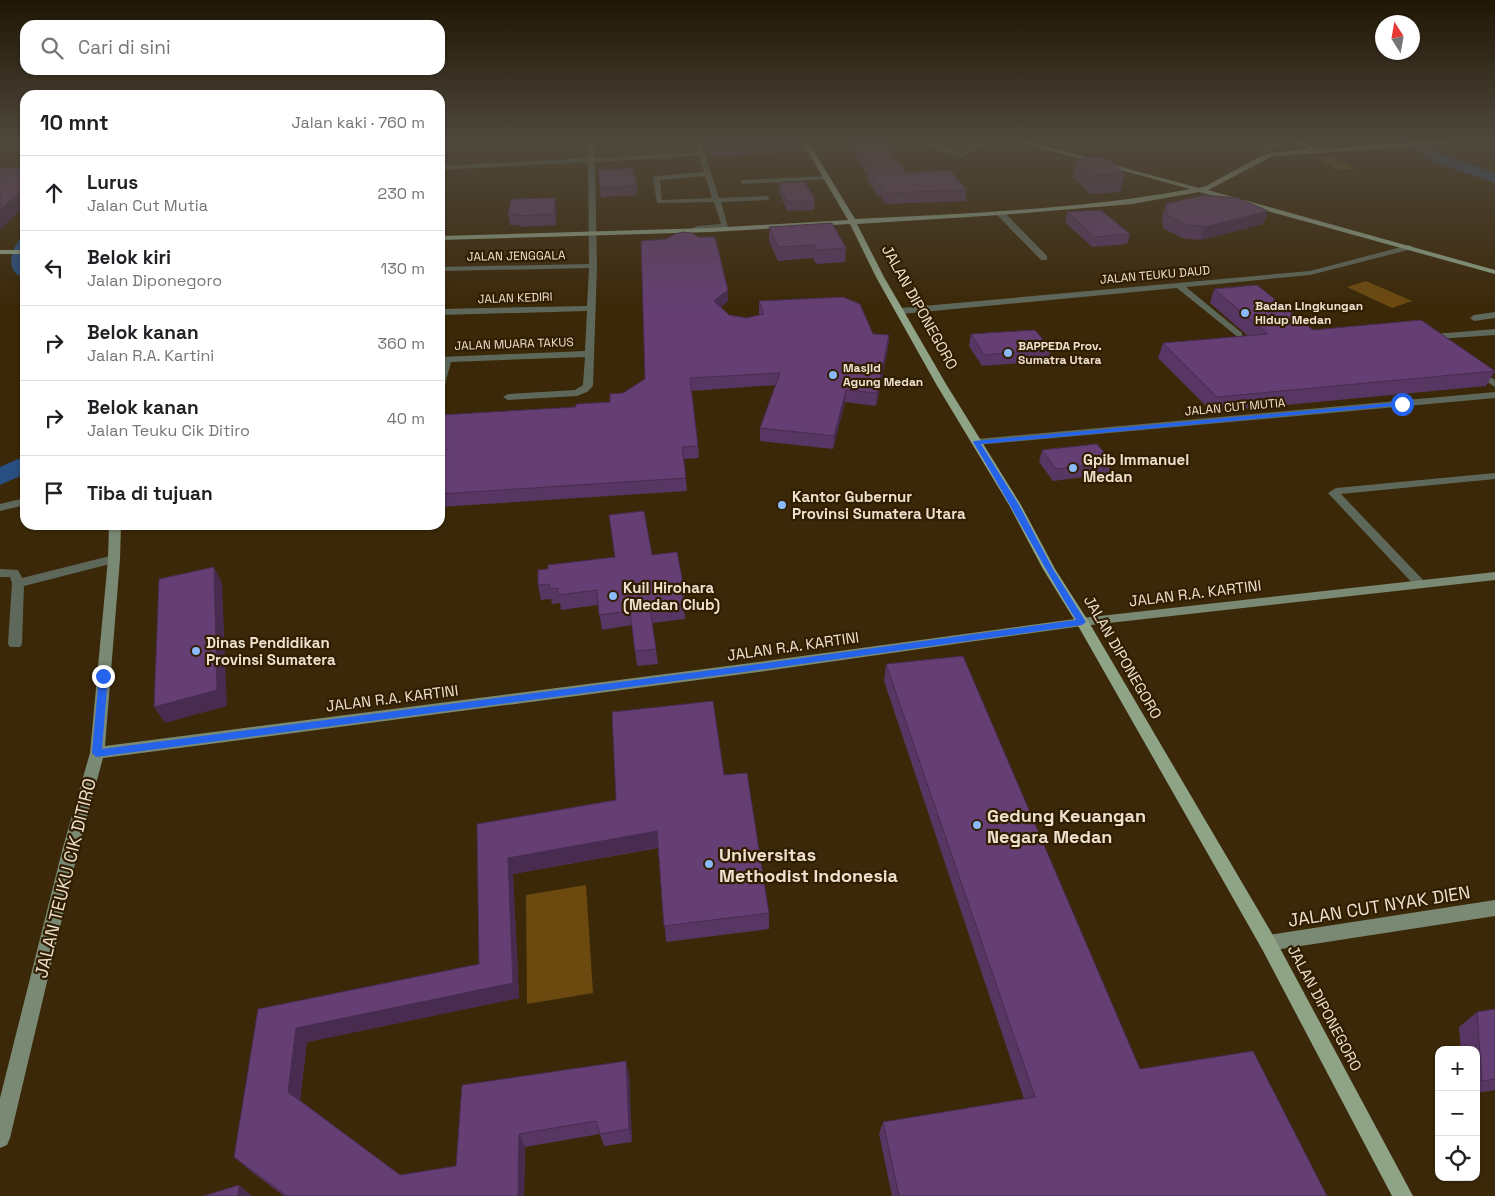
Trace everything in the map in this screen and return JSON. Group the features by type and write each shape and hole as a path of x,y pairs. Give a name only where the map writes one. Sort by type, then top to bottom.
{"main road":[{"name":"JALAN DIPONEGORO","path":"837,196 880,277 941,384 1015,505 1049,569 1082,622 1268,943 1324,1044 1403,1196"},
{"path":"851,220 1000,213 1019,209 1147,196"},
{"path":"445,238 690,231 1132,202 1170,196"},
{"path":"1220,196 1495,272"},
{"path":"1228,196 1238,200"},
{"path":"0,252 20,252"}],"street":[{"path":"508,397 577,393 588,386 593,266 592,196"},
{"path":"658,196 659,202 767,198"},
{"path":"716,196 725,228"},
{"path":"1000,213 1044,258"},
{"name":"JALAN TEUKU DAUD","path":"901,311 1310,273 1408,247"},
{"name":"JALAN JENGGALA","path":"445,269 593,266"},
{"path":"1179,286 1239,336"},
{"name":"JALAN KEDIRI","path":"445,312 591,308"},
{"path":"1474,318 1495,315"},
{"path":"1440,345 1432,339 1495,332"},
{"name":"JALAN MUARA TAKUS","path":"445,360 588,354"},
{"path":"1469,366 1495,384"},
{"name":"JALAN CUT MUTIA","path":"976,442 1495,396"},
{"path":"1420,584 1334,493 1336,491 1495,476"},
{"path":"0,508 20,503"},
{"name":"JALAN TEUKU CIK DITIRO","path":"0,1138 71,847 96,753 114,559 114,530"},
{"path":"18,583 114,559"},
{"path":"0,573 14,573 18,583 14,644"},
{"name":"JALAN R.A. KARTINI","path":"96,753 760,667 1082,622 1495,576"},
{"name":"JALAN CUT NYAK DIEN","path":"1268,943 1495,908"}],"shaded area":[{"path":"1366,281 1412,301 1392,308 1347,287"},
{"path":"586,885 593,993 527,1004 526,895"}],"building":[{"path":"0,196 15,196 0,210"},
{"path":"784,196 813,196 815,200 787,202"},
{"path":"1201,196 1213,196 1238,198 1268,211 1204,227 1186,224 1167,215 1166,204"},
{"path":"555,198 554,214 517,216 517,214 508,214 511,199"},
{"path":"1101,210 1130,234 1095,237 1067,212"},
{"path":"832,223 846,248 817,250 814,245 778,247 769,227"},
{"path":"683,232 699,237 715,237 728,290 714,301 729,315 746,318 764,314 759,301 843,297 860,304 873,334 889,335 877,393 846,390 834,436 760,428 780,373 690,378 698,446 682,447 686,478 445,494 445,415 576,407 576,404 610,402 610,394 623,393 645,379 641,241 666,239"},
{"path":"1257,285 1313,330 1421,320 1495,371 1217,397 1163,343 1268,334 1214,289"},
{"path":"1035,330 1051,349 984,355 971,334"},
{"path":"1097,444 1112,462 1056,469 1042,450"},
{"path":"644,511 652,555 677,552 683,583 680,583 684,604 650,609 656,649 635,651 630,611 599,615 597,590 558,595 558,588 550,589 549,584 538,585 538,570 548,569 548,565 615,557 609,515"},
{"name":"Dinas Pendidikan Provinsi Sumatera","path":"214,567 217,690 154,707 159,579"},
{"name":"Gedung Keuangan Negara Medan","path":"963,656 1140,1069 1253,1051 1327,1196 899,1196 883,1122 1035,1097 886,664"},
{"path":"713,701 724,775 747,773 769,913 664,926 657,831 508,858 513,983 296,1028 288,1092 400,1175 456,1166 462,1085 626,1061 629,1129 600,1134 596,1121 519,1134 518,1196 287,1196 234,1157 258,1009 479,964 477,824 616,800 612,712"},
{"path":"1495,1009 1495,1079 1482,1081 1477,1012"},
{"path":"239,1185 238,1196 203,1196"}],"waterway":[{"path":"20,254 20,266"},
{"path":"0,477 20,467"}],"place":[{"name":"Badan Lingkungan Hidup Medan","path":"1245,313"},
{"name":"BAPPEDA Prov. Sumatra Utara","path":"1008,353"},
{"name":"Masjid Agung Medan","path":"833,375"},
{"name":"Gpib Immanuel Medan","path":"1073,468"},
{"name":"Kantor Gubernur Provinsi Sumatera Utara","path":"782,505"},
{"name":"Kuil Hirohara (Medan Club)","path":"613,596"},
{"name":"Dinas Pendidikan Provinsi Sumatera","path":"196,651"},
{"name":"Gedung Keuangan Negara Medan","path":"977,825"},
{"name":"Universitas Methodist Indonesia","path":"709,864"}],"route":[{"path":"103,676 96,753 751,668 1082,622 1049,569 1015,505 976,442 1402,404"}]}
